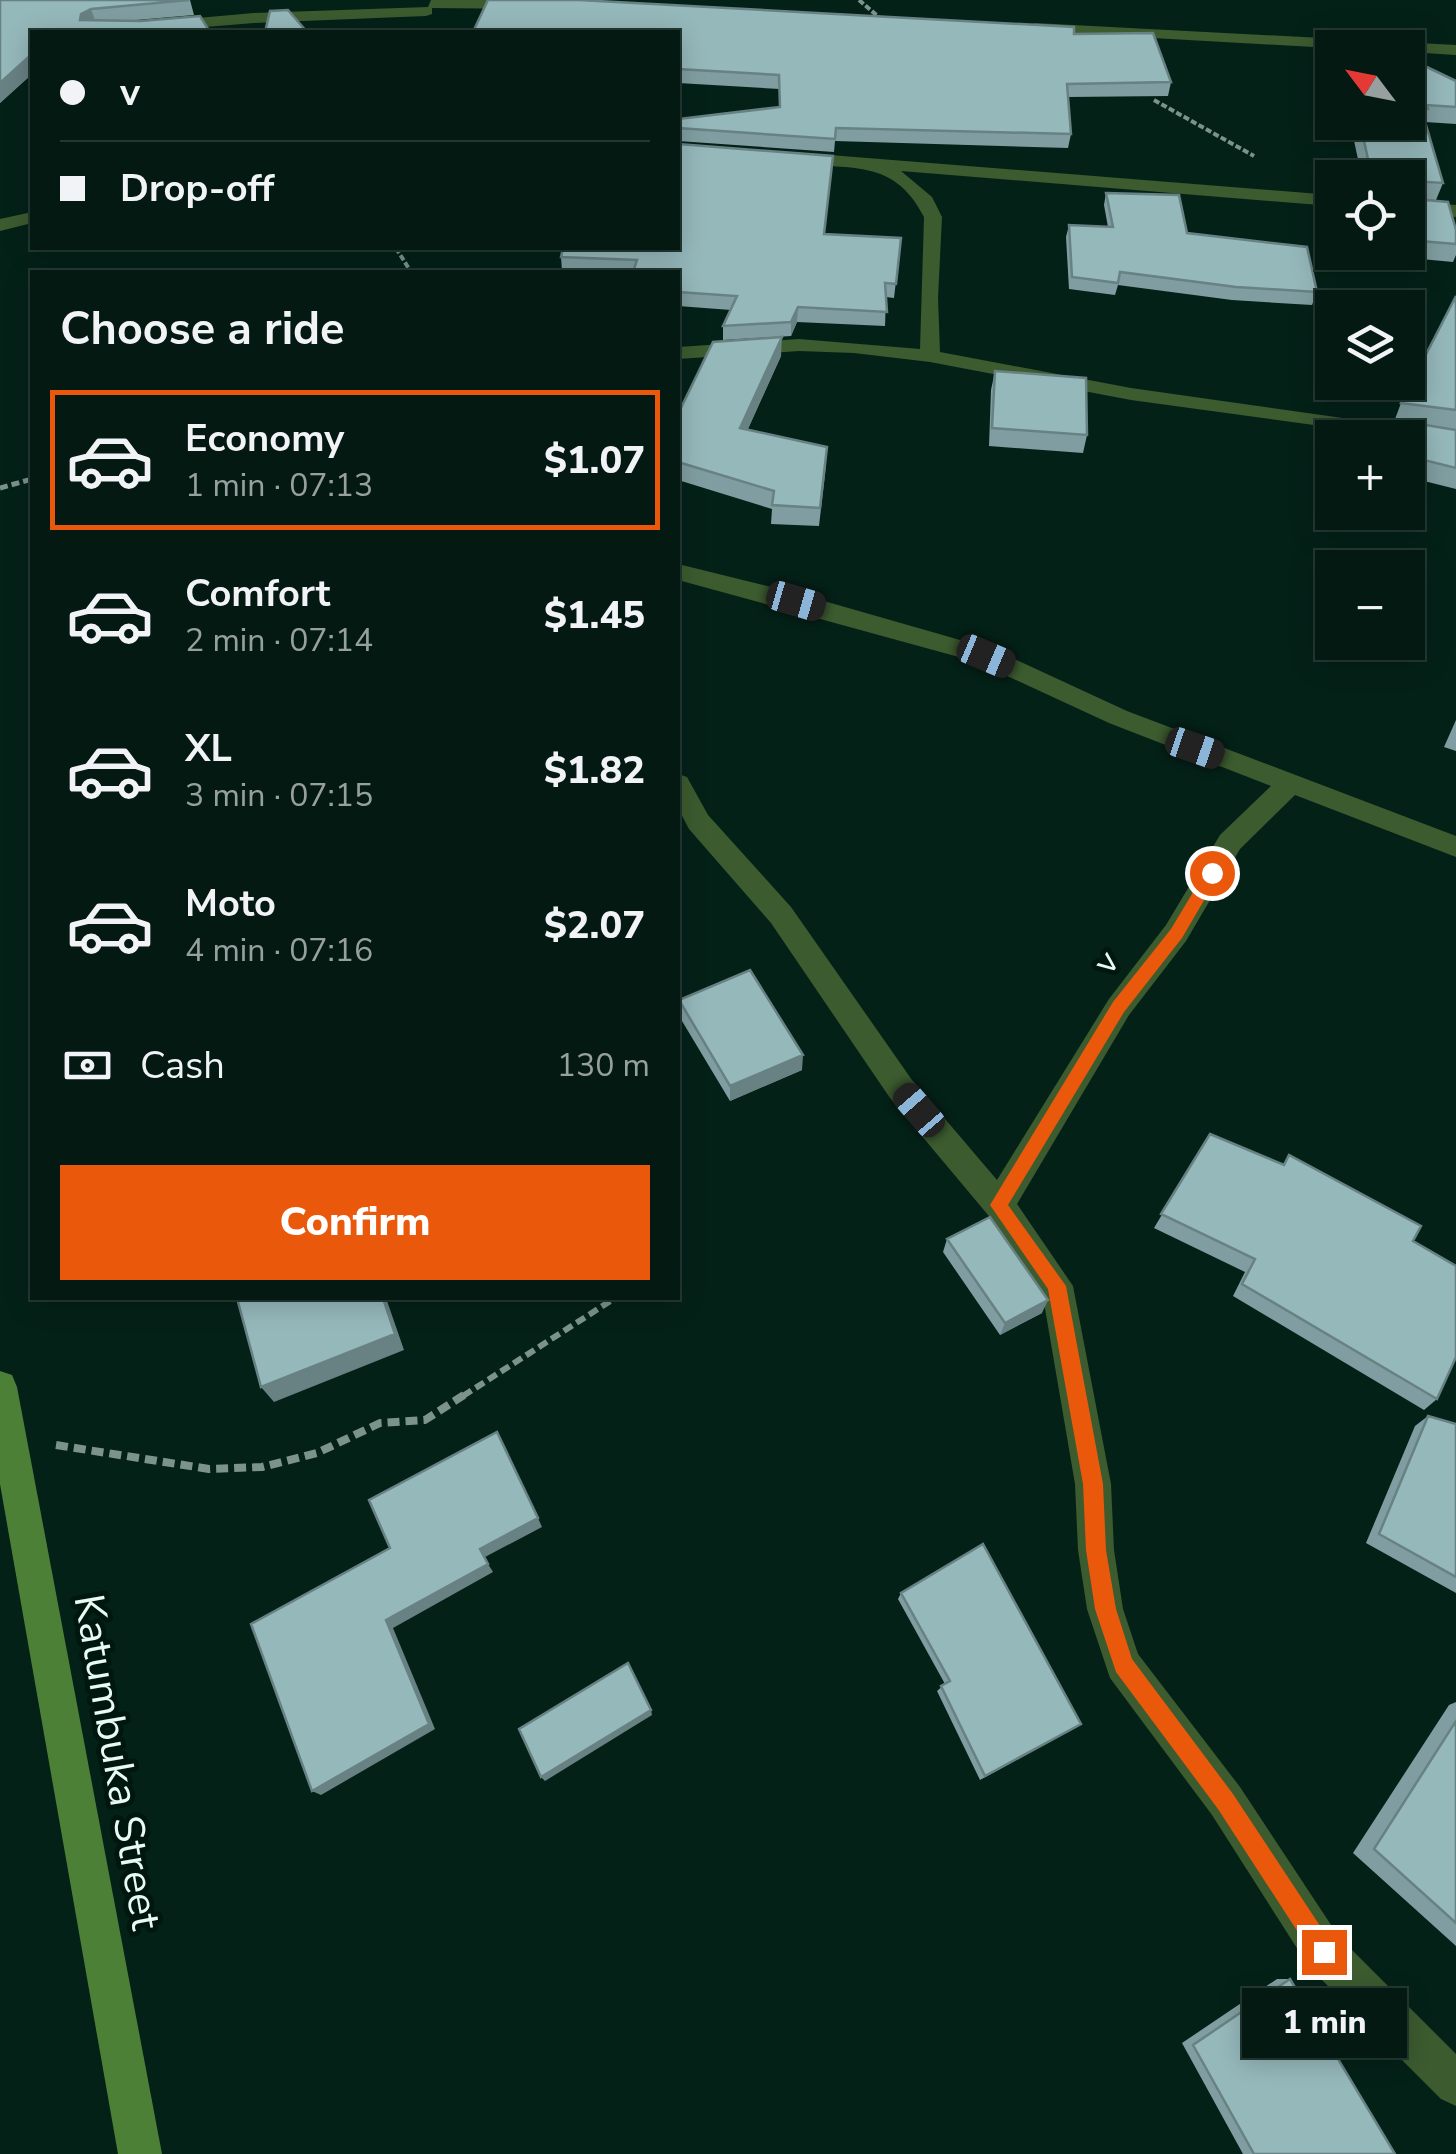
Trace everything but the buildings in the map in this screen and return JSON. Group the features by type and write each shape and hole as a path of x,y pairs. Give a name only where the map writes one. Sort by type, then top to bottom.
{"main road":[{"name":"Katumbuka Street","path":"0,1387 140,2154"}],"street":[{"path":"119,30 432,5 550,4"},
{"path":"409,30 432,5"},
{"path":"1012,26 1456,50"},
{"path":"762,155 1315,199"},
{"path":"881,164 925,200 933,217 928,298 930,356"},
{"path":"1425,208 1456,211"},
{"path":"0,225 30,218"},
{"path":"680,353 799,345 930,356 1132,394 1456,441"},
{"path":"680,572 796,601 986,656 1133,724 1456,847"},
{"name":"v","path":"998,1205 1119,1007 1176,934 1230,842 1292,782"},
{"path":"680,788 698,822 781,915 901,1089 998,1205 1057,1286 1093,1484 1096,1550 1106,1609 1124,1665 1226,1802 1324,1952 1456,2084"}],"path":[{"path":"859,0 882,20"},
{"path":"1154,100 1260,159"},
{"path":"0,488 30,480"},
{"path":"10,1439 209,1469 262,1467 316,1453 380,1424 425,1420 612,1300"}],"route":[{"path":"1212,873 1176,934 1119,1007 998,1205 1057,1286 1093,1484 1096,1550 1106,1609 1124,1665 1226,1802 1324,1952"}]}
